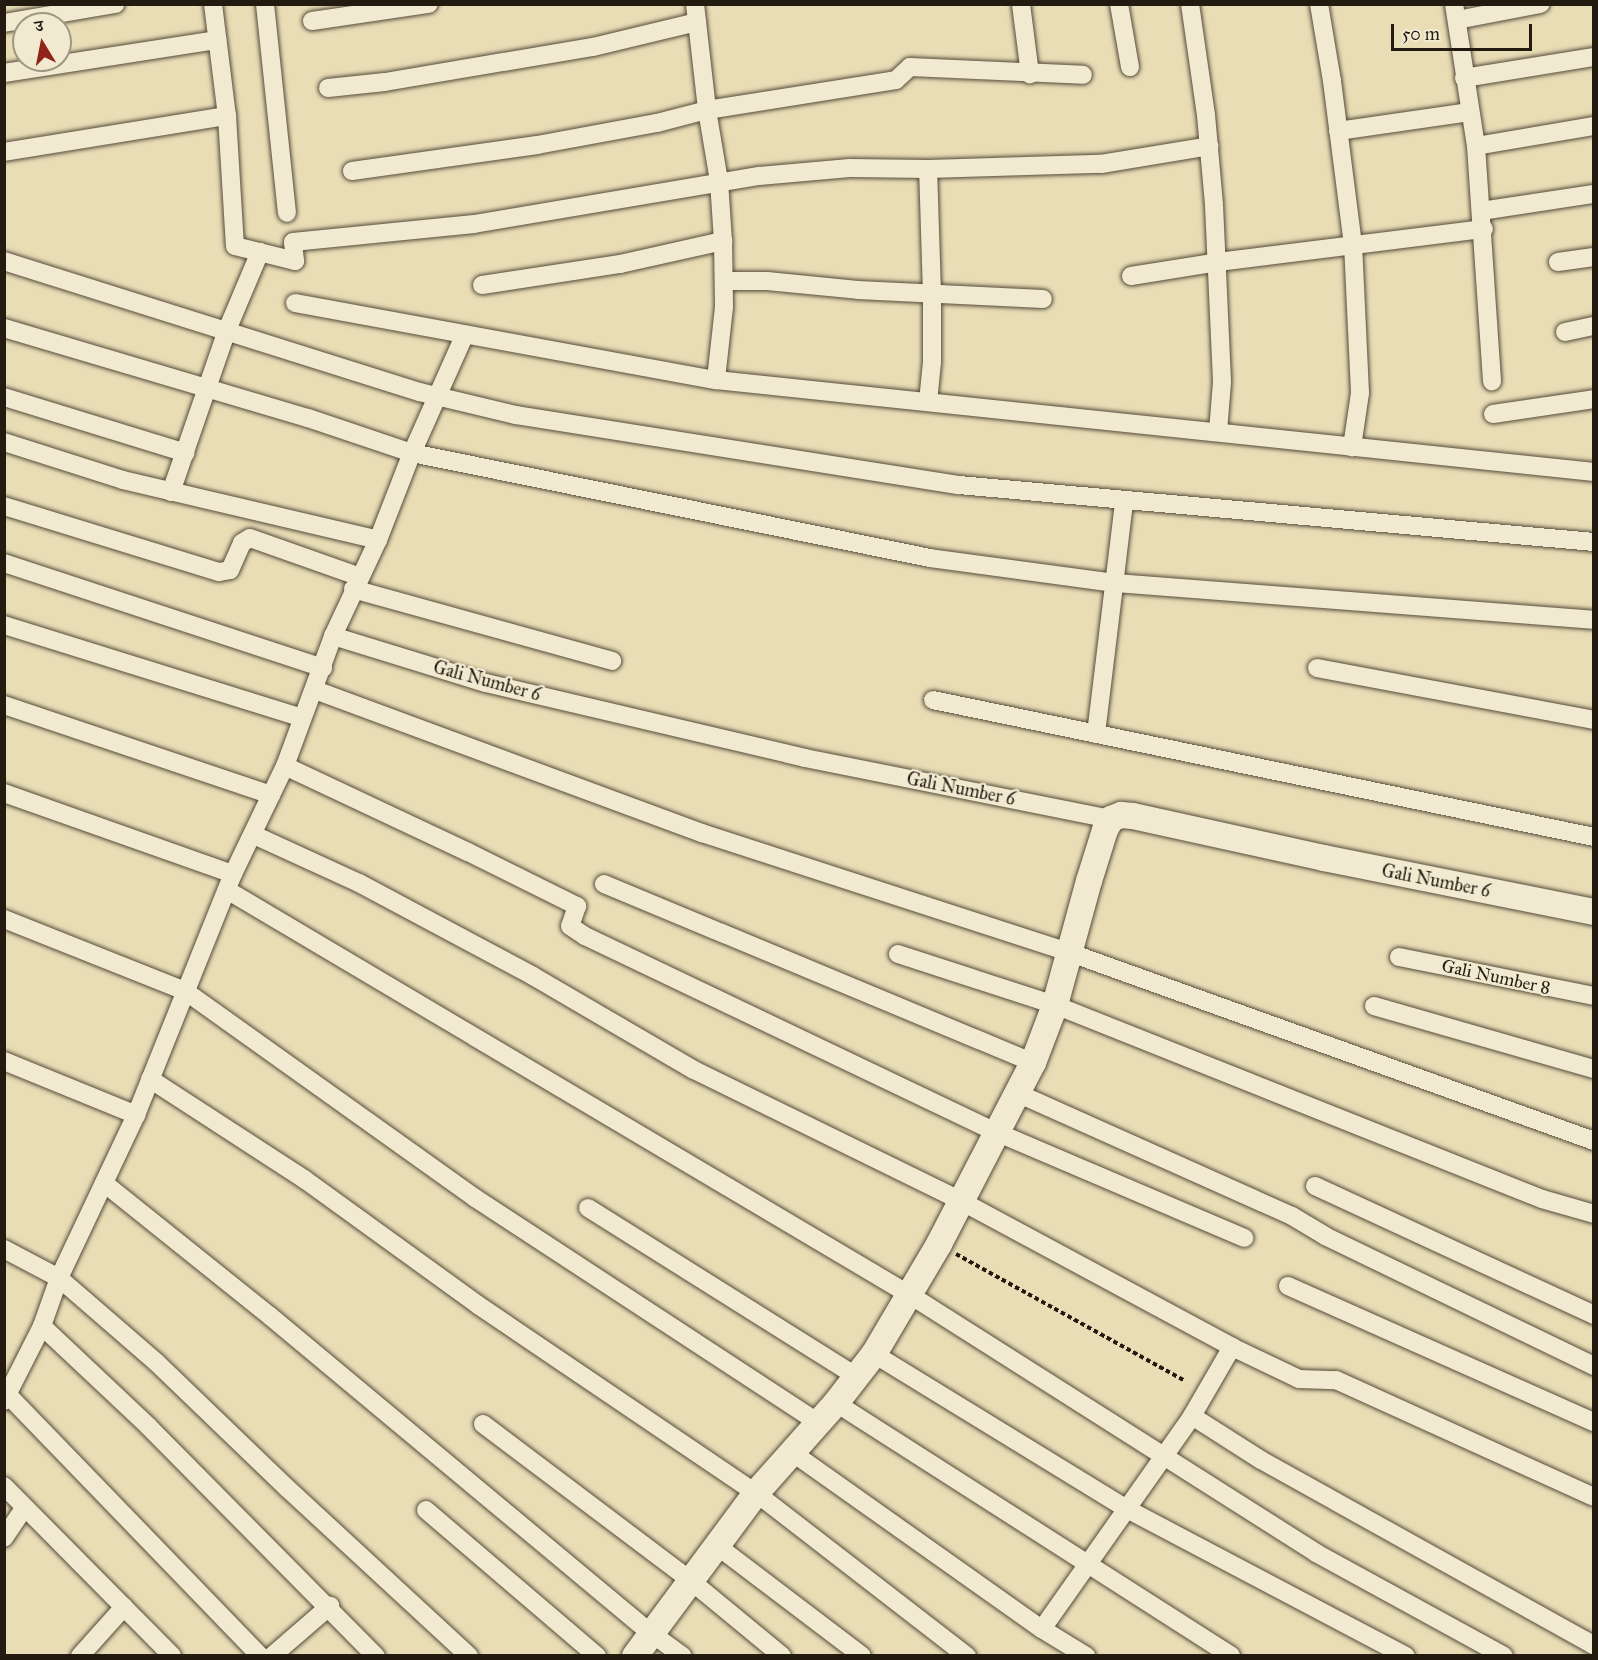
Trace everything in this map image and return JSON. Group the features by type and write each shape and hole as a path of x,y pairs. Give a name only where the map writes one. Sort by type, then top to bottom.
{"street":[{"path":"4,23 115,4"},
{"path":"213,4 227,116 235,246 295,261 293,242 474,224 719,181 850,168 928,169 1101,164 1210,146"},
{"path":"265,4 287,213"},
{"path":"312,21 429,4"},
{"path":"1021,4 1030,74"},
{"path":"1119,4 1130,67"},
{"path":"1190,4 1210,146 1218,262 1222,382 1218,432"},
{"path":"1319,4 1353,244 1360,393 1353,447"},
{"path":"1492,381 1483,220 1476,146 1455,12 1540,4"},
{"path":"328,88 385,82 593,47 696,13 707,110 719,181 723,241 724,281 716,380"},
{"path":"4,73 218,40"},
{"path":"1464,78 1593,57"},
{"path":"352,171 570,140 657,123 707,110 896,80 910,67 1083,75"},
{"path":"1338,131 1470,112"},
{"path":"4,152 227,116"},
{"path":"1476,146 1593,126"},
{"path":"928,169 932,294 932,362 928,402"},
{"path":"1131,276 1353,244 1483,220 1593,194"},
{"path":"482,285 620,264 723,241"},
{"path":"171,492 227,330 260,252"},
{"path":"1558,262 1593,257"},
{"path":"4,261 437,396 516,416 959,485 1124,502 1593,542"},
{"path":"724,281 814,284 858,290 1043,299"},
{"path":"295,303 716,380 1593,472"},
{"path":"1564,332 1593,326"},
{"path":"4,328 207,388 412,453 930,558 1115,583 1593,620"},
{"path":"260,1656 6,1398 42,1326 59,1278 136,1114 230,882 285,766 302,718 315,690 333,636 378,540 412,453 465,334"},
{"path":"4,397 186,453"},
{"path":"1492,414 1593,399"},
{"path":"4,442 123,480 378,540"},
{"path":"1096,734 1124,502"},
{"path":"4,506 219,572 230,570 242,543 250,538 357,583 612,661"},
{"path":"4,563 323,668"},
{"path":"4,625 302,718"},
{"name":"Gali Number 6","path":"333,636 486,683 806,758 1111,819 1121,815 1133,816 1324,858 1593,912"},
{"path":"1317,668 1593,720"},
{"path":"315,690 702,832 1068,952 1593,1141"},
{"path":"933,700 1593,837"},
{"path":"4,705 271,795"},
{"path":"285,766 577,906 570,926 585,936 996,1132 1244,1238"},
{"path":"4,793 230,882 910,1294 1316,1553 1504,1656"},
{"path":"635,1656 756,1493 836,1403 874,1354 939,1244 1033,1063 1055,1005 1068,952 1105,830 1111,819"},
{"path":"254,835 359,883 533,976 694,1070 961,1201 1232,1347 1299,1379 1336,1380 1593,1497"},
{"path":"604,884 1033,1063"},
{"path":"4,919 185,991 475,1198 819,1423"},
{"path":"898,954 1055,1005 1542,1199 1593,1214"},
{"name":"Gali Number 8","path":"1399,957 1593,996"},
{"path":"1374,1006 1593,1069"},
{"path":"4,1061 136,1114"},
{"path":"150,1079 304,1179 478,1305 756,1493 967,1656"},
{"path":"1017,1094 1292,1216 1325,1236 1593,1366"},
{"path":"104,1183 270,1316 651,1633 683,1656"},
{"path":"1315,1186 1593,1315"},
{"path":"588,1208 857,1377"},
{"path":"5,1251 59,1278 157,1363 287,1488 470,1656"},
{"path":"1288,1286 1593,1422"},
{"path":"42,1326 330,1606 376,1656"},
{"path":"1042,1629 1192,1416 1232,1347"},
{"path":"874,1354 1127,1509 1406,1656"},
{"path":"836,1403 1231,1656"},
{"path":"1192,1416 1261,1460 1592,1646"},
{"path":"483,1424 691,1581 782,1656"},
{"path":"793,1453 1042,1629 1086,1656"},
{"path":"4,1486 124,1607 164,1653"},
{"path":"4,1538 25,1507"},
{"path":"426,1510 597,1656"},
{"path":"716,1545 862,1656"},
{"path":"272,1656 330,1606"},
{"path":"80,1656 124,1607"}],"path":[{"path":"939,1244 1183,1380"}]}
